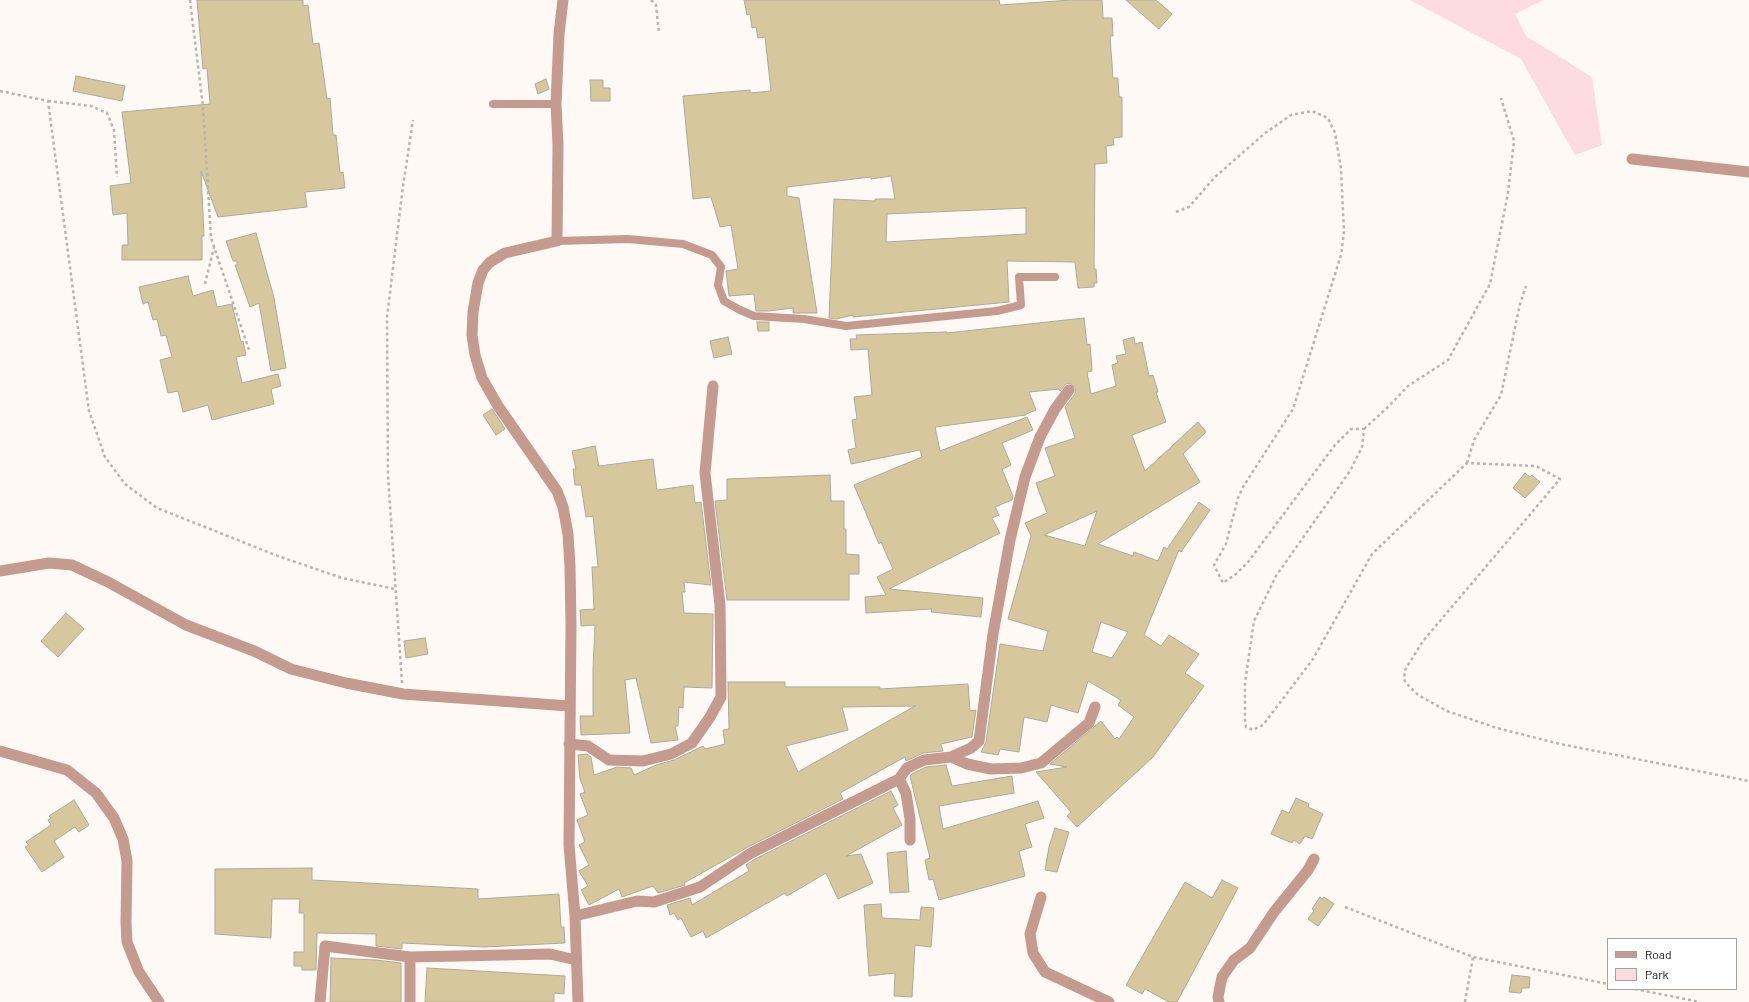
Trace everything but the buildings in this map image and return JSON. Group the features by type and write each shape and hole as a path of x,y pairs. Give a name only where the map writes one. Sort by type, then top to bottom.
{"street":[{"path":"563,0 558,34 556,104 558,145 557,241 506,253 490,262 483,270 478,283 473,312 472,336 475,355 482,378 498,406 557,491 563,507 568,534 570,566 569,845 575,916 578,1002"},
{"path":"1632,159 1749,172"},
{"path":"569,744 588,746 609,760 643,761 671,754 692,744 721,697 720,605 704,473 713,386"},
{"path":"575,916 637,901 654,902 700,887 751,853 899,779 907,768 924,760 951,757 971,748 979,741 993,634 1010,540 1025,477 1040,437 1055,409 1069,390"},
{"path":"0,571 49,563 72,565 108,582 186,625 254,651 291,669 346,683 403,694 569,706"},
{"path":"951,757 968,764 991,769 1021,768 1041,763 1089,723 1096,707"},
{"path":"0,751 67,770 96,793 114,818 123,839 127,861 126,922 128,942 139,972 159,1002"},
{"path":"899,779 906,793 910,820 910,840"},
{"path":"1219,1002 1218,996 1222,977 1234,960 1250,948 1274,912 1308,870 1314,859"},
{"path":"1041,897 1030,934 1033,953 1045,972 1109,1002"},
{"path":"320,1002 325,946 410,957 550,954 576,960"},
{"path":"410,957 410,1002"}],"lane":[{"path":"493,104 556,104"},
{"path":"557,241 628,239 683,244 712,255 721,268 718,285 724,300 740,310 754,316 804,319 846,326 997,311 1021,305 1019,277 1055,277"}],"path":[{"path":"190,0 203,107 211,238 249,350"},
{"path":"651,0 656,5 659,33"},
{"path":"0,91 48,101 91,106 107,113 114,130 117,177"},
{"path":"1176,212 1188,207 1215,177 1264,134 1291,115 1312,111 1328,118 1335,133 1341,169 1344,232 1341,255 1293,409 1243,487 1238,498 1226,544 1214,565 1223,583 1236,574 1248,562 1334,444 1351,429 1364,428 1388,407 1408,386 1448,360 1490,284 1508,193 1514,141 1501,98"},
{"path":"48,101 89,411 105,457 117,474 125,484 157,508 278,556 342,578 395,589"},
{"path":"403,694 388,476 387,317 403,186 414,120"},
{"path":"205,284 214,246"},
{"path":"1364,428 1362,447 1350,471 1276,576 1254,622 1245,682 1246,727 1253,730 1263,725 1313,659 1372,554 1467,463 1474,440 1501,395 1520,304 1526,286"},
{"path":"1467,463 1536,466 1560,479 1423,641 1405,670 1404,679 1406,683 1418,695 1447,711 1497,728 1560,744 1749,781"},
{"path":"1344,907 1473,957 1607,984"},
{"path":"1465,1002 1473,957"},
{"path":"1640,990 1700,1002"}],"green space":[{"path":"1410,0 1543,0 1515,14 1526,36 1592,77 1602,145 1575,155 1521,59"}]}
